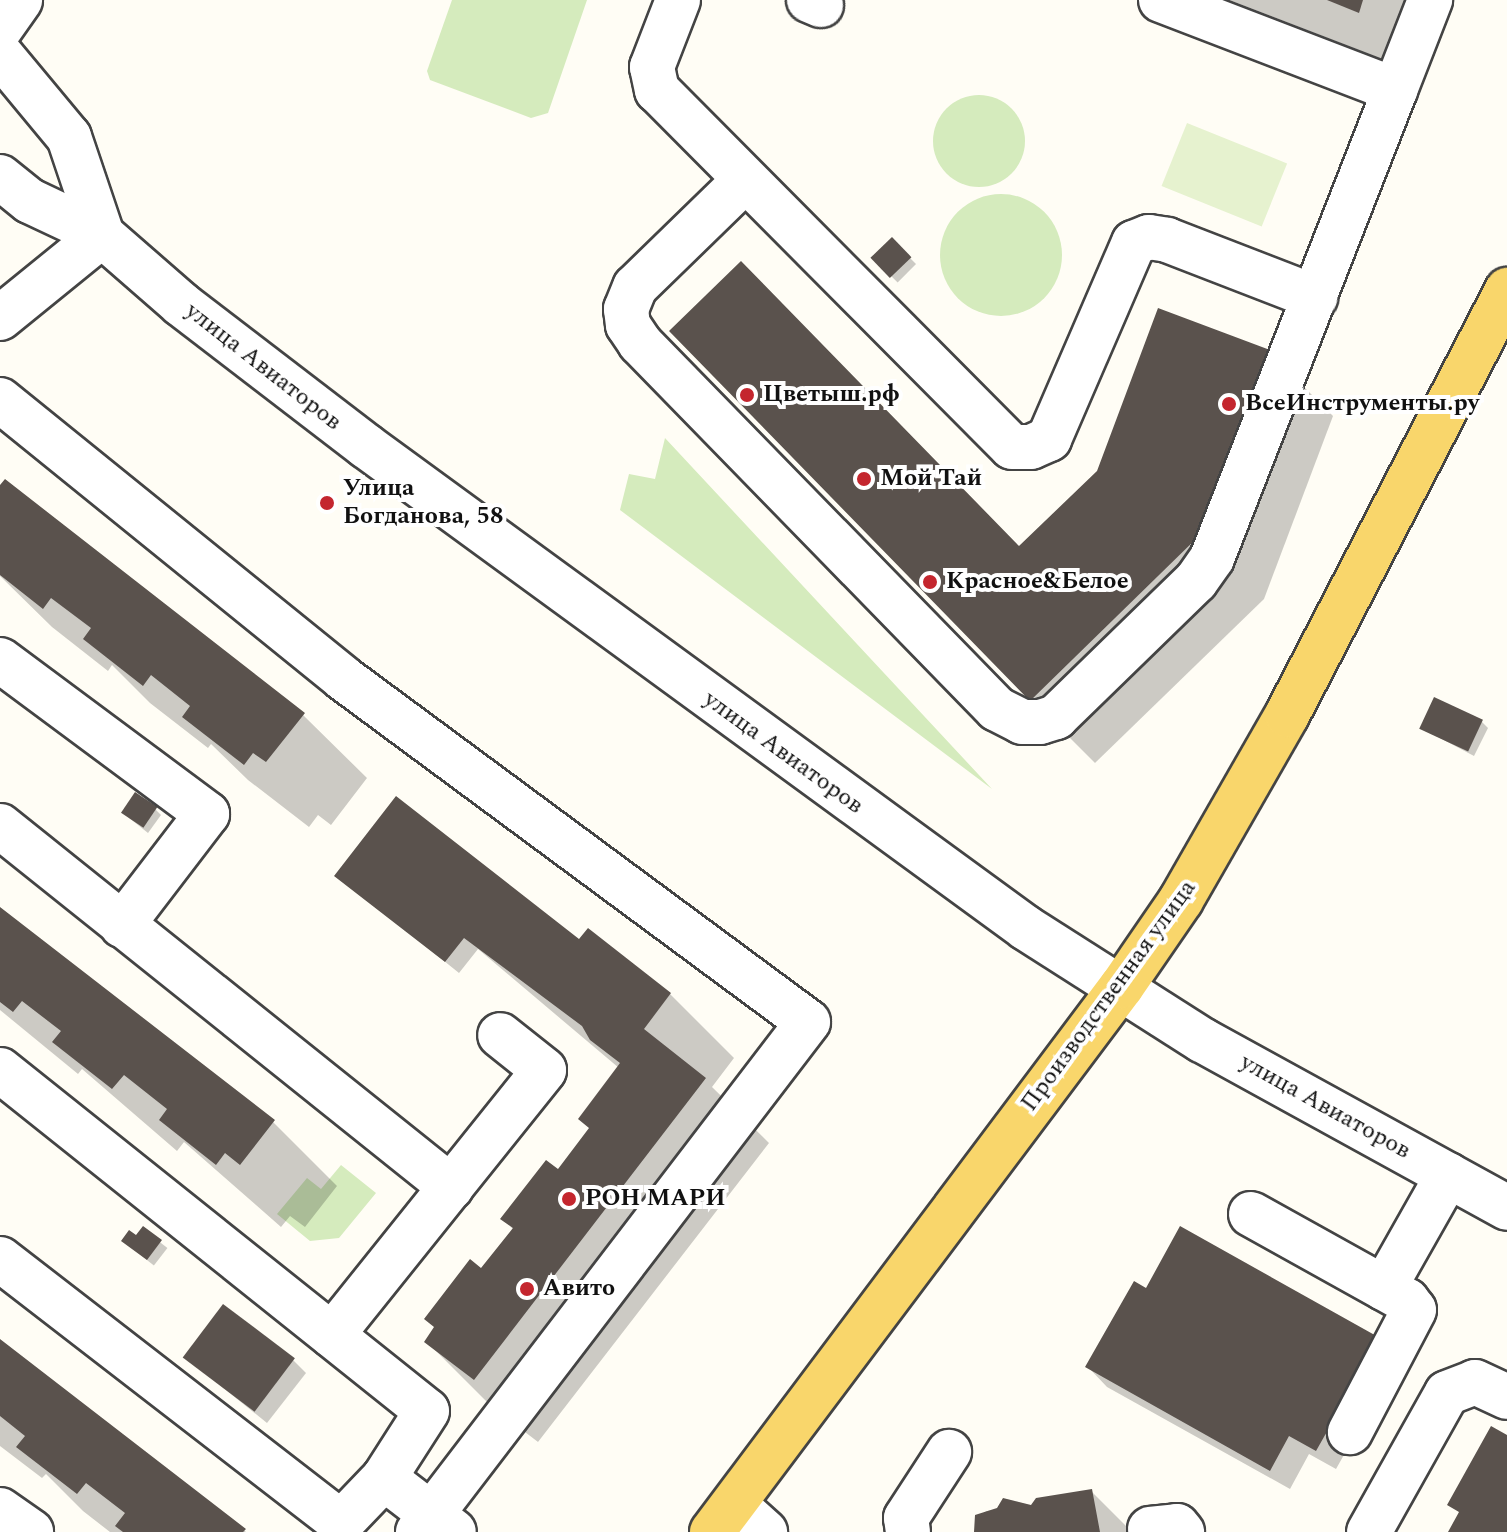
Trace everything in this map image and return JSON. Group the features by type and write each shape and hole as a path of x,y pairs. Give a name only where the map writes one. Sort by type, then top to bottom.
{"main road":[{"name":"Производственная улица","path":"737,1523 1122,986 1231,818 1507,290"}],"street":[{"path":"0,29 20,0"},
{"path":"678,0 652,67 653,83 745,180 1012,447 1031,447 1049,439 1134,243 1149,237 1167,240 1315,297"},
{"path":"1161,0 1395,90"},
{"path":"745,180 635,287 626,309 628,325 997,709 1022,722 1056,717 1205,569 1430,0"},
{"path":"0,54 69,137 102,235 0,318"},
{"name":"улица Авиаторов","path":"0,177 30,201 102,235 181,304 589,612 1026,928 1122,986 1202,1040 1507,1208"},
{"path":"0,400 343,678 808,1022 435,1526 384,1478"},
{"path":"0,660 207,814 122,925"},
{"path":"0,826 451,1187"},
{"path":"332,1335 544,1070 500,1035"},
{"path":"0,1070 427,1411 384,1478 341,1523 0,1259"},
{"path":"1384,1288 1448,1175"},
{"path":"1251,1214 1407,1301 1414,1316 1350,1432"},
{"path":"1369,1532 1447,1393 1475,1382 1507,1397"},
{"path":"908,1532 906,1518 949,1452"},
{"path":"0,1510 31,1532"}],"green space":[{"path":"452,0 587,0 548,113 531,118 430,80 427,71"},
{"path":"979,95 996,99 1011,109 1021,124 1025,141 1021,158 1011,173 996,183 979,187 962,183 947,173 937,158 933,141 937,124 947,109 962,99"},
{"path":"1187,123 1287,163 1262,227 1162,186"},
{"path":"1001,194 1024,198 1044,212 1058,232 1062,255 1058,278 1044,298 1024,312 1001,316 978,312 958,298 944,278 940,255 944,232 958,212 978,198"},
{"path":"665,438 992,789 620,510 629,474 655,479"},
{"path":"341,1165 376,1193 339,1238 310,1241 277,1214 307,1178 321,1189"}],"building":[{"path":"1327,0 1363,0 1359,13"},
{"path":"892,237 911,257 890,278 870,258"},
{"path":"741,261 1019,546 1097,471 1158,308 1270,350 1200,535 1030,701 669,331"},
{"path":"5,479 305,713 266,762 253,753 244,765 182,717 190,706 151,675 143,686 83,639 91,628 51,598 43,609 0,575 0,485"},
{"path":"1434,697 1483,720 1468,752 1419,729"},
{"path":"135,792 157,807 143,828 121,813"},
{"path":"396,796 579,939 588,928 671,993 644,1029 706,1078 474,1380 424,1342 434,1327 424,1319 470,1259 481,1268 513,1228 500,1219 546,1160 558,1169 589,1128 578,1119 620,1063 590,1040 582,1026 464,938 445,962 334,876"},
{"path":"0,907 275,1120 240,1165 225,1153 216,1165 159,1120 167,1109 124,1075 112,1089 52,1042 61,1031 22,1001 13,1012 0,1002"},
{"path":"143,1226 162,1240 147,1260 121,1241 129,1230 136,1235"},
{"path":"1180,1226 1380,1338 1316,1451 1289,1436 1270,1471 1085,1367 1134,1281 1146,1288"},
{"path":"223,1304 295,1358 255,1412 183,1358"},
{"path":"0,1339 246,1529 243,1532 123,1532 115,1526 125,1513 86,1483 77,1494 16,1447 25,1436 0,1416"},
{"path":"1491,1426 1507,1435 1507,1532 1448,1532 1459,1512 1447,1505"},
{"path":"1092,1489 1100,1532 974,1532 975,1515 997,1508 1003,1498 1031,1505 1036,1498"}],"place":[{"name":"Цветыш.рф","path":"747,395"},
{"name":"ВсеИнструменты.ру","path":"1229,404"},
{"name":"Мой Тай","path":"864,479"},
{"name":"Улица Богданова, 58","path":"327,503"},
{"name":"Красное&Белое","path":"930,582"},
{"name":"РОН МАРИ","path":"569,1199"},
{"name":"Авито","path":"527,1289"}]}
